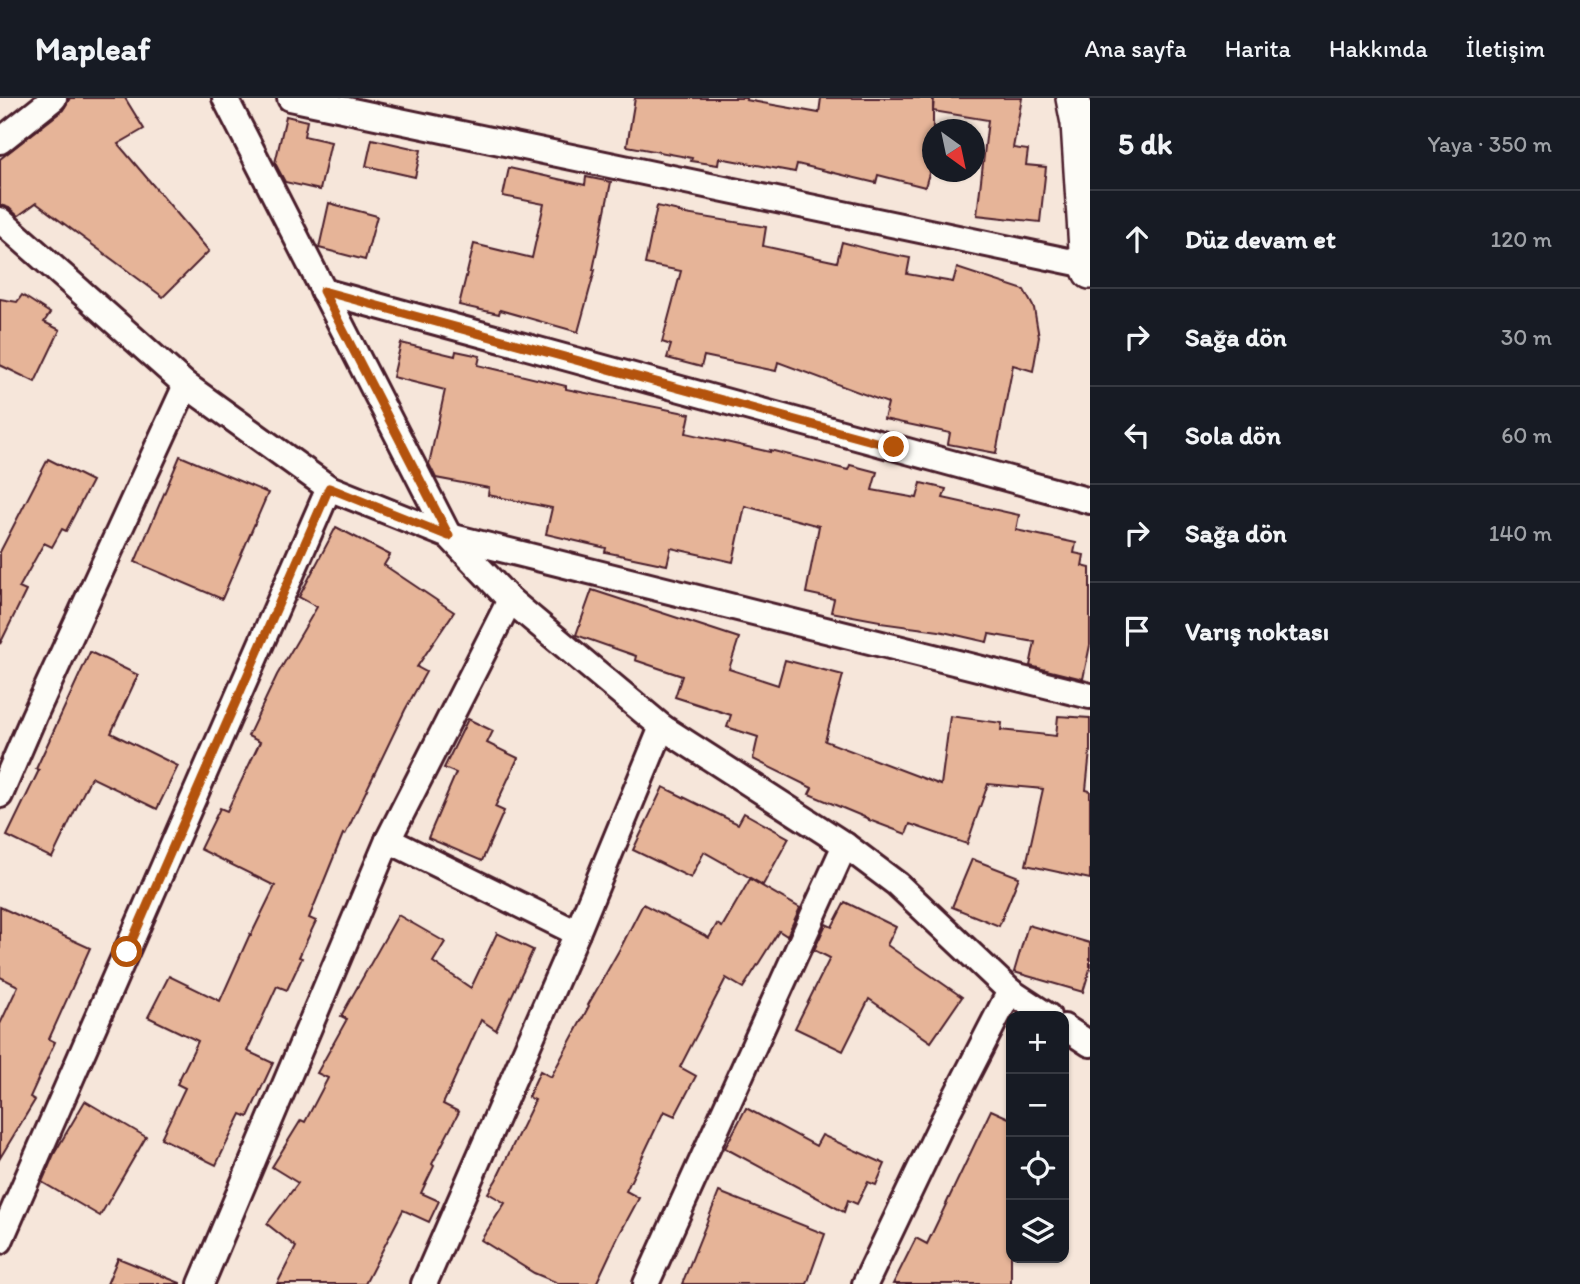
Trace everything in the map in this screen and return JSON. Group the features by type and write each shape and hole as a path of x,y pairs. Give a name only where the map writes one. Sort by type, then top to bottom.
{"street":[{"path":"0,141 54,98"},
{"path":"225,98 449,536 510,600 662,727 845,845 897,884 1010,991 1040,1011"},
{"path":"290,98 1089,268 1081,116"},
{"path":"0,220 186,385 329,488 449,536 1090,696"},
{"path":"323,291 1090,501"},
{"path":"0,795 186,385"},
{"path":"0,1241 329,488"},
{"path":"201,1284 388,840 510,600"},
{"path":"424,1284 577,933 662,727"},
{"path":"388,840 577,933"},
{"path":"646,1284 845,845"},
{"path":"865,1284 942,1123 1010,991"},
{"path":"1069,1030 1090,1044"}],"building":[{"path":"70,98 125,98 144,129 118,144 209,251 163,297 36,203 18,216 9,208 0,205 0,159 63,110"},
{"path":"635,98 747,98 746,100 819,113 821,98 933,98 933,119 922,119 922,182 926,182 925,187 878,175 876,183 797,164 795,172 719,158 718,165 627,146"},
{"path":"934,98 1022,98 1013,148 1028,150 1026,165 1046,167 1040,222 977,215 981,182 985,182 988,120 933,111"},
{"path":"286,116 307,121 304,136 331,142 320,190 285,182 275,163"},
{"path":"372,139 421,150 415,177 366,166"},
{"path":"509,168 585,185 586,177 611,182 595,270 578,332 500,310 499,314 459,305 474,244 532,258 544,204 503,196"},
{"path":"329,203 377,216 365,260 319,248"},
{"path":"657,206 679,213 766,227 763,246 837,262 842,242 910,258 907,274 953,282 957,268 1024,290 1034,308 1039,337 1033,371 1013,365 996,453 948,444 950,433 884,419 888,403 778,362 776,371 704,356 701,367 667,358 671,345 662,342 681,271 645,264"},
{"path":"22,295 50,313 44,322 60,330 35,382 0,365 0,299 17,302"},
{"path":"401,343 455,356 456,351 480,356 478,365 566,386 566,389 690,414 686,433 770,450 848,470 850,465 877,472 872,490 917,498 921,483 946,489 943,498 1019,515 1016,530 1076,543 1074,553 1084,555 1082,566 1090,568 1090,645 1083,679 1030,666 1035,642 989,634 987,642 831,612 834,599 806,593 819,526 745,506 733,562 671,548 667,565 605,552 606,548 546,534 552,508 488,495 489,488 436,478 429,464 445,390 393,377"},
{"path":"180,456 268,493 222,599 135,562"},
{"path":"48,459 92,481 66,531 62,529 52,547 44,543 19,588 26,591 0,644 0,552"},
{"path":"336,527 390,555 384,565 454,612 417,667 426,672 345,835 343,834 309,918 316,921 287,990 277,986 247,1051 273,1063 248,1117 241,1114 216,1165 161,1138 185,1088 177,1084 198,1041 148,1017 169,976 220,1001 275,886 200,849 220,808 227,811 260,742 248,736 277,675 317,607 299,597"},
{"path":"592,590 739,638 729,669 778,685 785,660 843,675 825,741 941,785 950,716 1002,723 1001,730 1056,736 1058,716 1090,718 1086,790 1090,791 1090,879 1026,865 1043,789 988,784 967,844 910,824 906,834 809,794 812,788 753,759 758,737 727,727 731,715 675,697 682,676 576,635"},
{"path":"90,652 138,675 111,733 178,766 157,809 91,777 52,858 7,836"},
{"path":"468,719 493,731 487,743 518,758 495,807 504,811 482,861 428,838 456,773 444,768"},
{"path":"663,787 738,824 744,813 789,838 763,885 704,852 691,878 633,850"},
{"path":"972,859 1019,877 999,926 952,907"},
{"path":"750,879 800,908 787,936 779,931 743,988 726,978 680,1067 696,1076 675,1116 664,1111 626,1191 639,1198 596,1284 560,1284 534,1273 481,1240 505,1203 488,1193 535,1100 528,1097 540,1071 551,1077 643,904 709,938 717,924 722,927"},
{"path":"845,902 896,927 887,945 962,997 931,1042 869,999 843,1051 795,1028 830,958 814,950 826,924 832,927"},
{"path":"0,907 90,948 49,1039 55,1042 30,1097 35,1100 0,1158 0,1024 18,986 0,977"},
{"path":"398,915 445,942 433,962 471,988 497,933 533,950 496,1030 481,1020 443,1104 459,1112 432,1164 434,1166 421,1193 439,1201 429,1222 403,1210 365,1284 277,1284 296,1247 267,1224 298,1183 272,1167 301,1120 305,1122 328,1078 317,1073 347,1019 341,1016"},
{"path":"1028,925 1090,943 1090,969 1083,992 1014,972"},
{"path":"85,1101 146,1137 100,1216 42,1182 54,1154"},
{"path":"746,1108 816,1146 822,1135 885,1164 876,1185 868,1182 857,1204 848,1200 844,1212 725,1148"},
{"path":"991,1110 1006,1117 1006,1263 1011,1263 1011,1284 893,1284 916,1238 927,1244"},
{"path":"719,1192 825,1234 807,1284 682,1284"},
{"path":"118,1258 180,1283 180,1284 107,1284"}],"route":[{"path":"127,952 329,488 449,536 323,291 894,447"}]}
